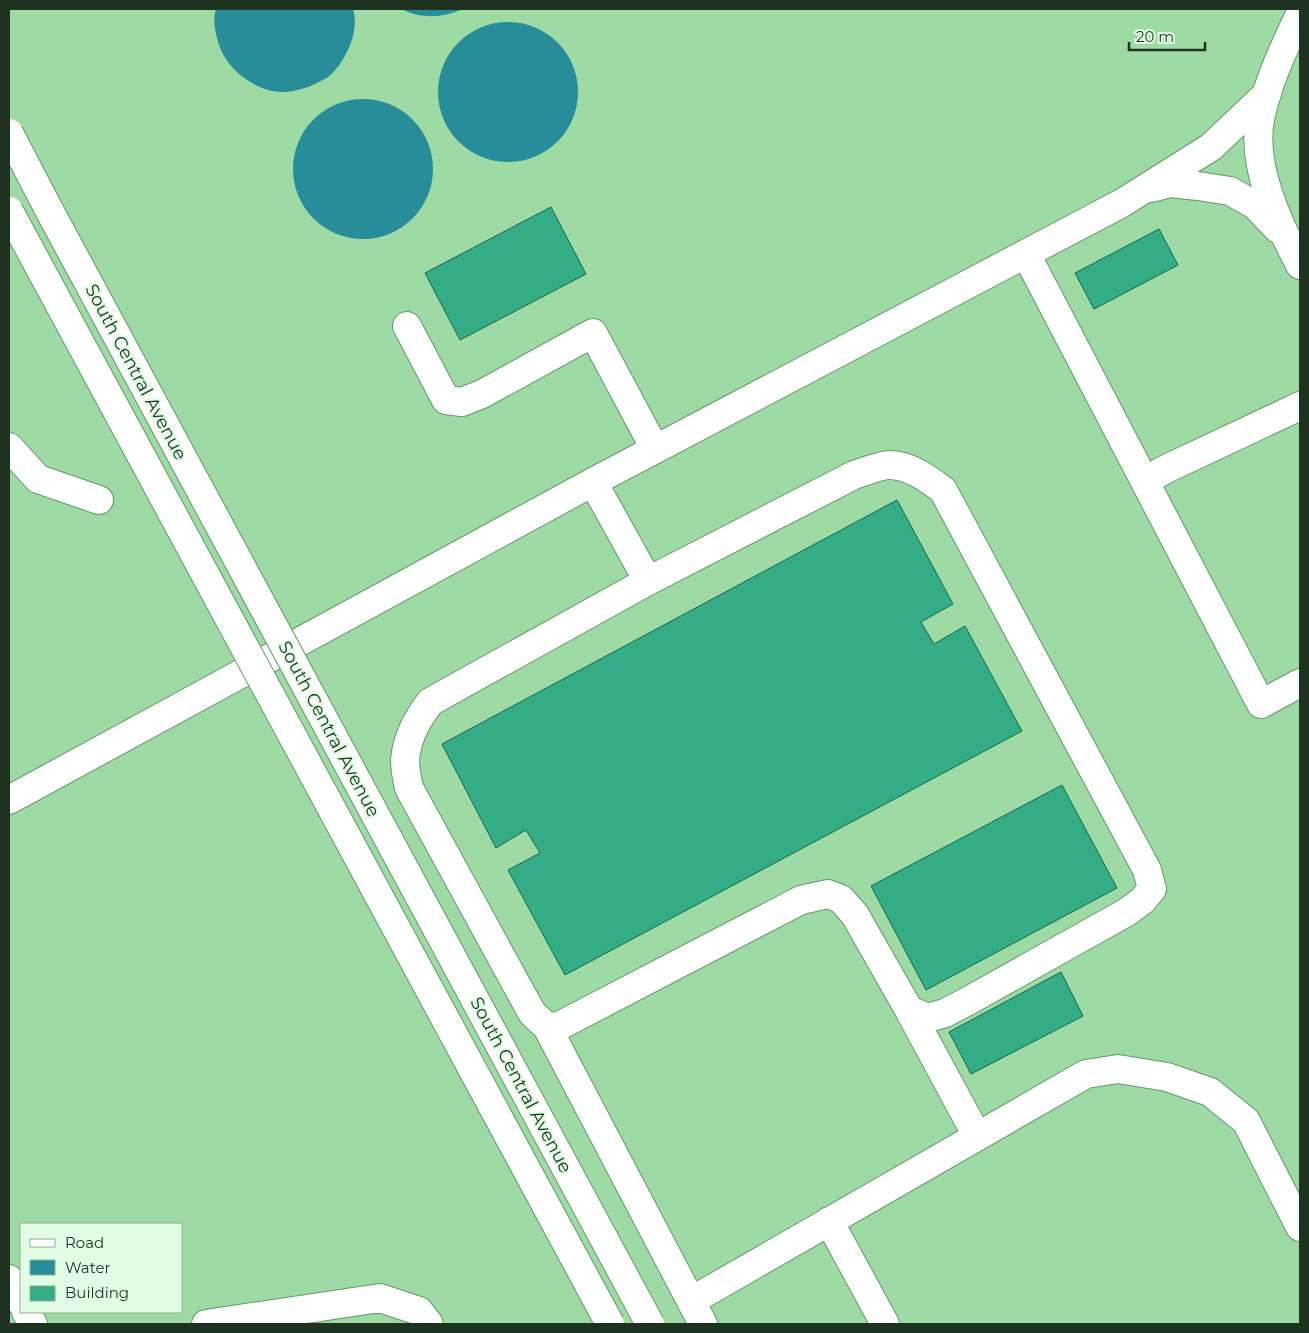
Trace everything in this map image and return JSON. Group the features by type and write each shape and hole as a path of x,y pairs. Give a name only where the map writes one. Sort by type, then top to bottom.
{"main road":[{"path":"1300,14 1281,55 1267,94 1259,121 1258,140 1262,168 1270,197 1286,238 1300,264"},
{"path":"9,800 593,482 1122,203 1211,147 1267,94"},
{"name":"South Central Avenue","path":"9,133 650,1324"},
{"path":"1140,191 1170,183 1230,191 1255,205 1286,238"},
{"name":"South Central Avenue","path":"9,211 610,1324"},
{"path":"1026,254 1262,704 1300,683"},
{"path":"407,326 446,400 462,402 482,394 593,333 656,449"},
{"path":"1145,481 1166,469 1300,406"},
{"path":"9,447 38,479 99,500"},
{"path":"704,1324 547,1028 532,1013 408,788 405,761 409,740 416,721 430,702 648,581 854,475 888,465 908,469 927,479 943,490 1147,870 1152,889 1142,901 1127,912 945,1013 928,1018 910,1010"},
{"path":"593,482 648,581"},
{"path":"547,1028 559,1026 801,900 828,894 841,899 855,916 910,1010 977,1136"},
{"path":"691,1300 1086,1074 1118,1069 1167,1077 1210,1092 1246,1121 1300,1227"},
{"path":"829,1221 885,1324"},
{"path":"9,1279 20,1300"},
{"path":"206,1324 380,1298 419,1311 429,1324"},
{"path":"27,1313 33,1324"}],"shaded area":[{"path":"9,9 1300,9 1300,1324 9,1324"}],"water":[{"path":"216,9 353,9 355,19 354,30 344,57 328,77 301,89 285,92 275,91 265,89 247,80 239,74 226,58 219,45 215,30 214,19"},
{"path":"402,9 462,9 440,16 424,16"},
{"path":"508,22 522,23 535,27 557,43 573,65 577,78 577,106 573,119 557,141 535,157 522,161 508,162 494,161 481,157 459,141 443,119 439,106 438,92 439,78 443,65 459,43 481,27 494,23"},
{"path":"363,99 377,100 390,104 412,120 428,142 432,155 432,183 428,196 412,218 390,234 377,238 363,239 349,238 336,234 314,218 298,196 294,183 293,169 294,155 298,142 314,120 336,104 349,100"}],"building":[{"path":"551,207 586,274 460,340 425,273"},
{"path":"1159,229 1178,265 1094,309 1075,273"},
{"path":"897,500 953,604 921,622 934,644 965,626 1022,731 565,975 508,870 540,853 526,830 496,848 442,744"},
{"path":"1062,785 1117,888 926,990 871,886"},
{"path":"1061,972 1083,1016 971,1074 949,1032"}]}
